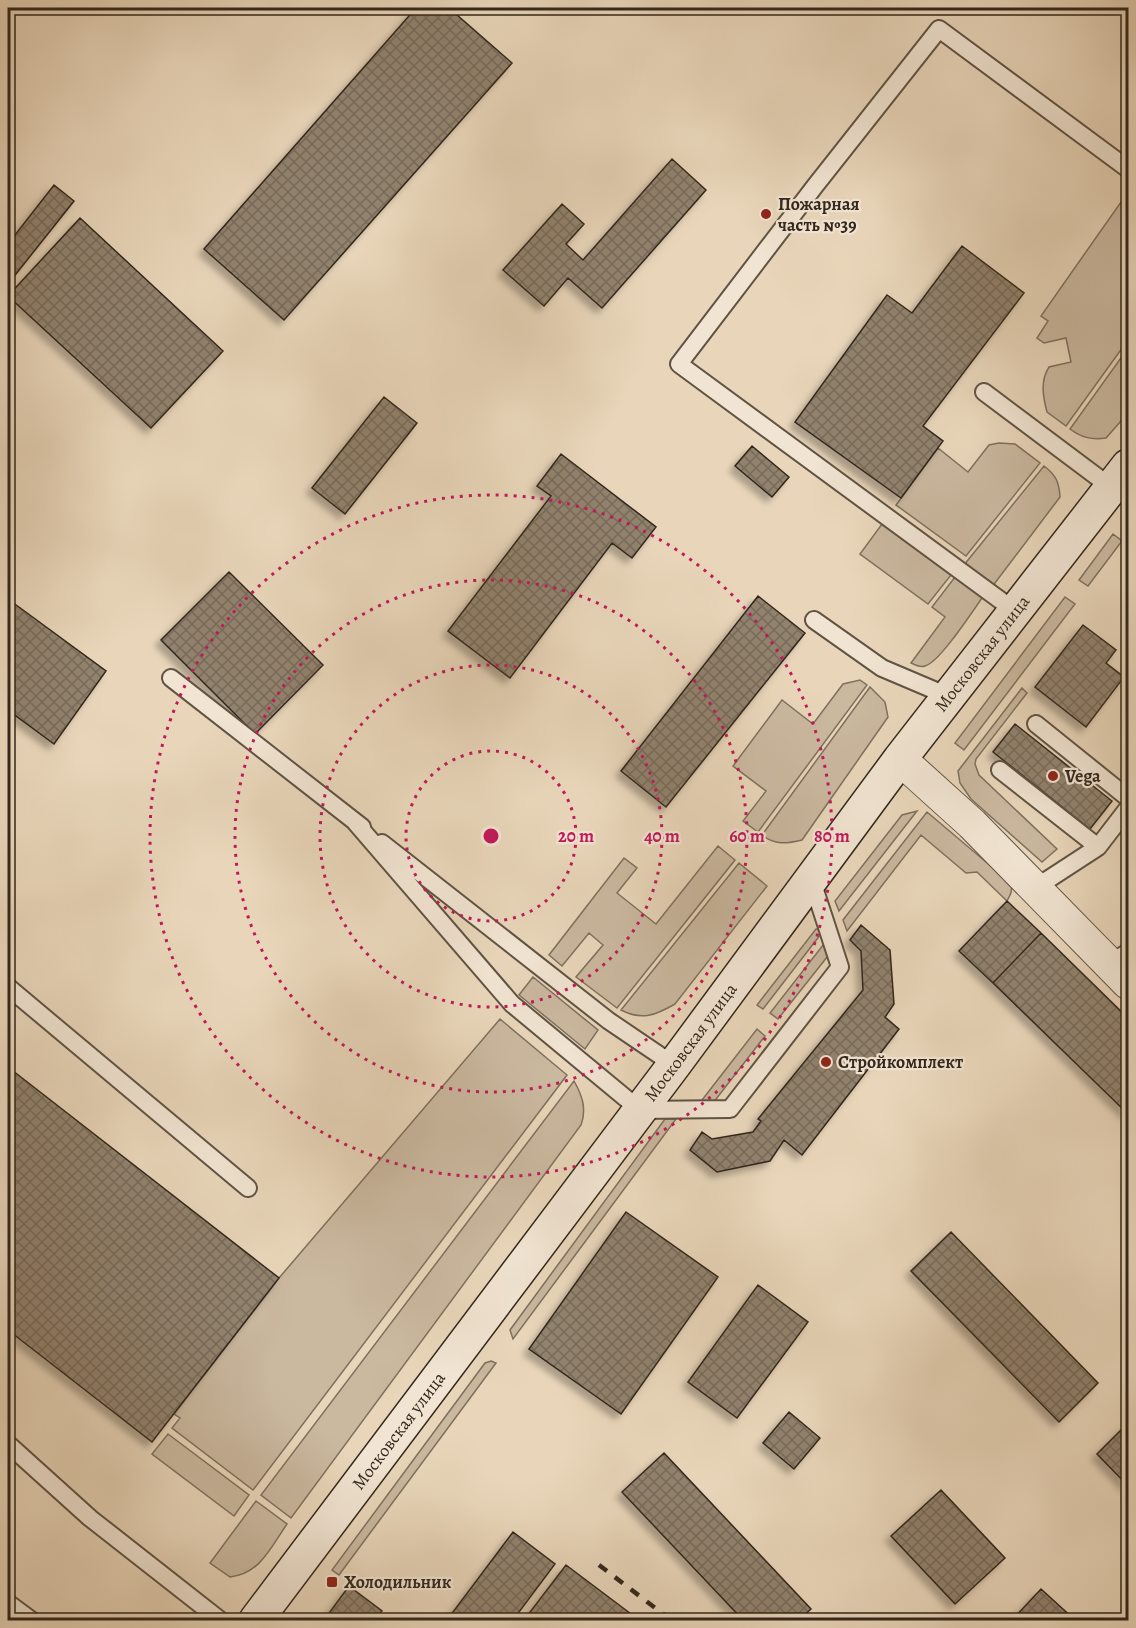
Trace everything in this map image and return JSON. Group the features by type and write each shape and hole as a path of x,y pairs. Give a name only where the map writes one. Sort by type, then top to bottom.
{"main road":[{"name":"Московская улица","path":"256,1620 674,1065 900,759 1120,477"}],"street":[{"path":"900,759 972,824 1035,888 1122,966"}],"lane":[{"path":"1014,611 679,364 939,29 1128,170"},
{"path":"984,392 1120,477"},
{"path":"814,620 882,668 948,696"},
{"path":"171,678 609,1021 674,1065"},
{"path":"1036,724 1128,798"},
{"path":"1000,770 1098,847"},
{"path":"1035,888 1098,847 1128,808"},
{"path":"354,822 512,1004 640,1110 730,1109 840,968 811,878"},
{"path":"8,987 249,1188"},
{"path":"8,1444 90,1518 220,1620"},
{"path":"8,1603 31,1620"}],"shaded area":[{"path":"1128,192 1128,340 1066,426 1047,412 1043,389 1044,378 1049,367 1071,362 1066,338 1044,343 1037,338 1048,321 1041,316"},
{"path":"1128,348 1128,413 1106,438 1087,438 1074,432 1070,429"},
{"path":"1015,444 1040,463 966,556 896,505 938,448 968,472 989,445"},
{"path":"1044,466 1056,479 1060,497 992,587 964,565"},
{"path":"882,524 951,575 928,604 860,554"},
{"path":"1113,534 1122,541 1088,586 1079,580"},
{"path":"955,577 982,598 955,636 931,663 919,666 911,663 945,617 932,607"},
{"path":"1065,597 1075,604 964,750 955,743"},
{"path":"860,680 867,685 758,832 743,821 766,791 733,766 782,700 813,724 843,684"},
{"path":"870,687 885,702 888,717 802,840 781,843 771,841 762,835"},
{"path":"1022,688 1027,693 976,759 975,764 979,775 1057,849 1042,862 971,799 960,783 958,771"},
{"path":"917,811 839,911 835,901 902,815"},
{"path":"927,812 1012,884 1007,901 977,872 966,873 921,835 847,931 843,920"},
{"path":"718,846 735,860 617,1008 576,977 603,945 589,933 562,966 549,955 624,858 637,868 617,893 656,924"},
{"path":"739,863 767,886 675,1004 662,1011 642,1016 621,1010"},
{"path":"816,929 824,930 763,1009 757,1005"},
{"path":"827,940 831,952 778,1019 770,1013"},
{"path":"533,977 598,1030 585,1049 519,995"},
{"path":"500,1019 567,1075 253,1490 172,1428 180,1418 174,1414 279,1278"},
{"path":"757,1029 765,1036 713,1103 699,1104"},
{"path":"574,1081 583,1102 584,1113 581,1125 291,1518 261,1495"},
{"path":"665,1119 676,1119 513,1339 510,1330"},
{"path":"491,1361 496,1363 339,1575 332,1570 485,1363"},
{"path":"168,1434 249,1495 234,1516 152,1454"},
{"path":"256,1501 287,1524 257,1565 240,1575 230,1577 210,1563"}],"building":[{"path":"416,8 449,8 512,63 284,320 204,249"},
{"path":"672,159 706,190 602,308 568,278 544,306 503,270 562,204 584,224 566,244 583,260"},
{"path":"54,185 74,201 8,284 8,244"},
{"path":"80,218 223,351 151,428 8,296"},
{"path":"962,246 1024,293 923,426 943,441 901,498 795,422 887,295 912,313"},
{"path":"384,397 417,423 345,514 312,488"},
{"path":"752,446 789,477 772,497 735,466"},
{"path":"561,454 656,527 632,558 612,543 510,678 448,631 551,496 537,486"},
{"path":"229,572 323,665 255,734 161,640"},
{"path":"758,596 805,633 666,807 621,771"},
{"path":"8,599 106,671 54,744 8,710"},
{"path":"1083,625 1116,650 1106,663 1124,677 1086,727 1035,687"},
{"name":"Vega","path":"1015,724 1112,801 1090,829 993,752"},
{"path":"1007,901 1041,933 993,983 959,951"},
{"path":"861,925 890,950 894,1004 885,1017 899,1029 802,1155 784,1140 770,1161 717,1172 690,1150 702,1132 712,1139 753,1132 761,1121 758,1119 863,990 861,951 850,940"},
{"path":"1041,933 1128,1018 1128,1114 993,983"},
{"path":"8,1067 279,1278 152,1442 8,1330"},
{"path":"626,1212 718,1277 621,1414 529,1349"},
{"path":"951,1232 1098,1383 1059,1422 911,1271"},
{"path":"758,1285 808,1322 737,1418 688,1382"},
{"path":"789,1412 820,1438 794,1469 763,1443"},
{"path":"1128,1423 1128,1486 1097,1454"},
{"path":"664,1453 811,1609 799,1620 743,1620 622,1492"},
{"path":"941,1490 1005,1558 955,1604 891,1536"},
{"path":"513,1532 555,1564 513,1620 447,1620"},
{"path":"566,1565 639,1620 524,1620"},
{"path":"349,1586 382,1611 375,1620 324,1620"},
{"path":"1041,1589 1075,1620 1012,1620"}],"railway":[{"path":"599,1565 671,1620"}],"place":[{"name":"Пожарная часть №39","path":"766,214"},
{"name":"Vega","path":"1053,776"},
{"name":"Стройкомплект","path":"826,1062"},
{"name":"Холодильник","path":"332,1582"}]}
